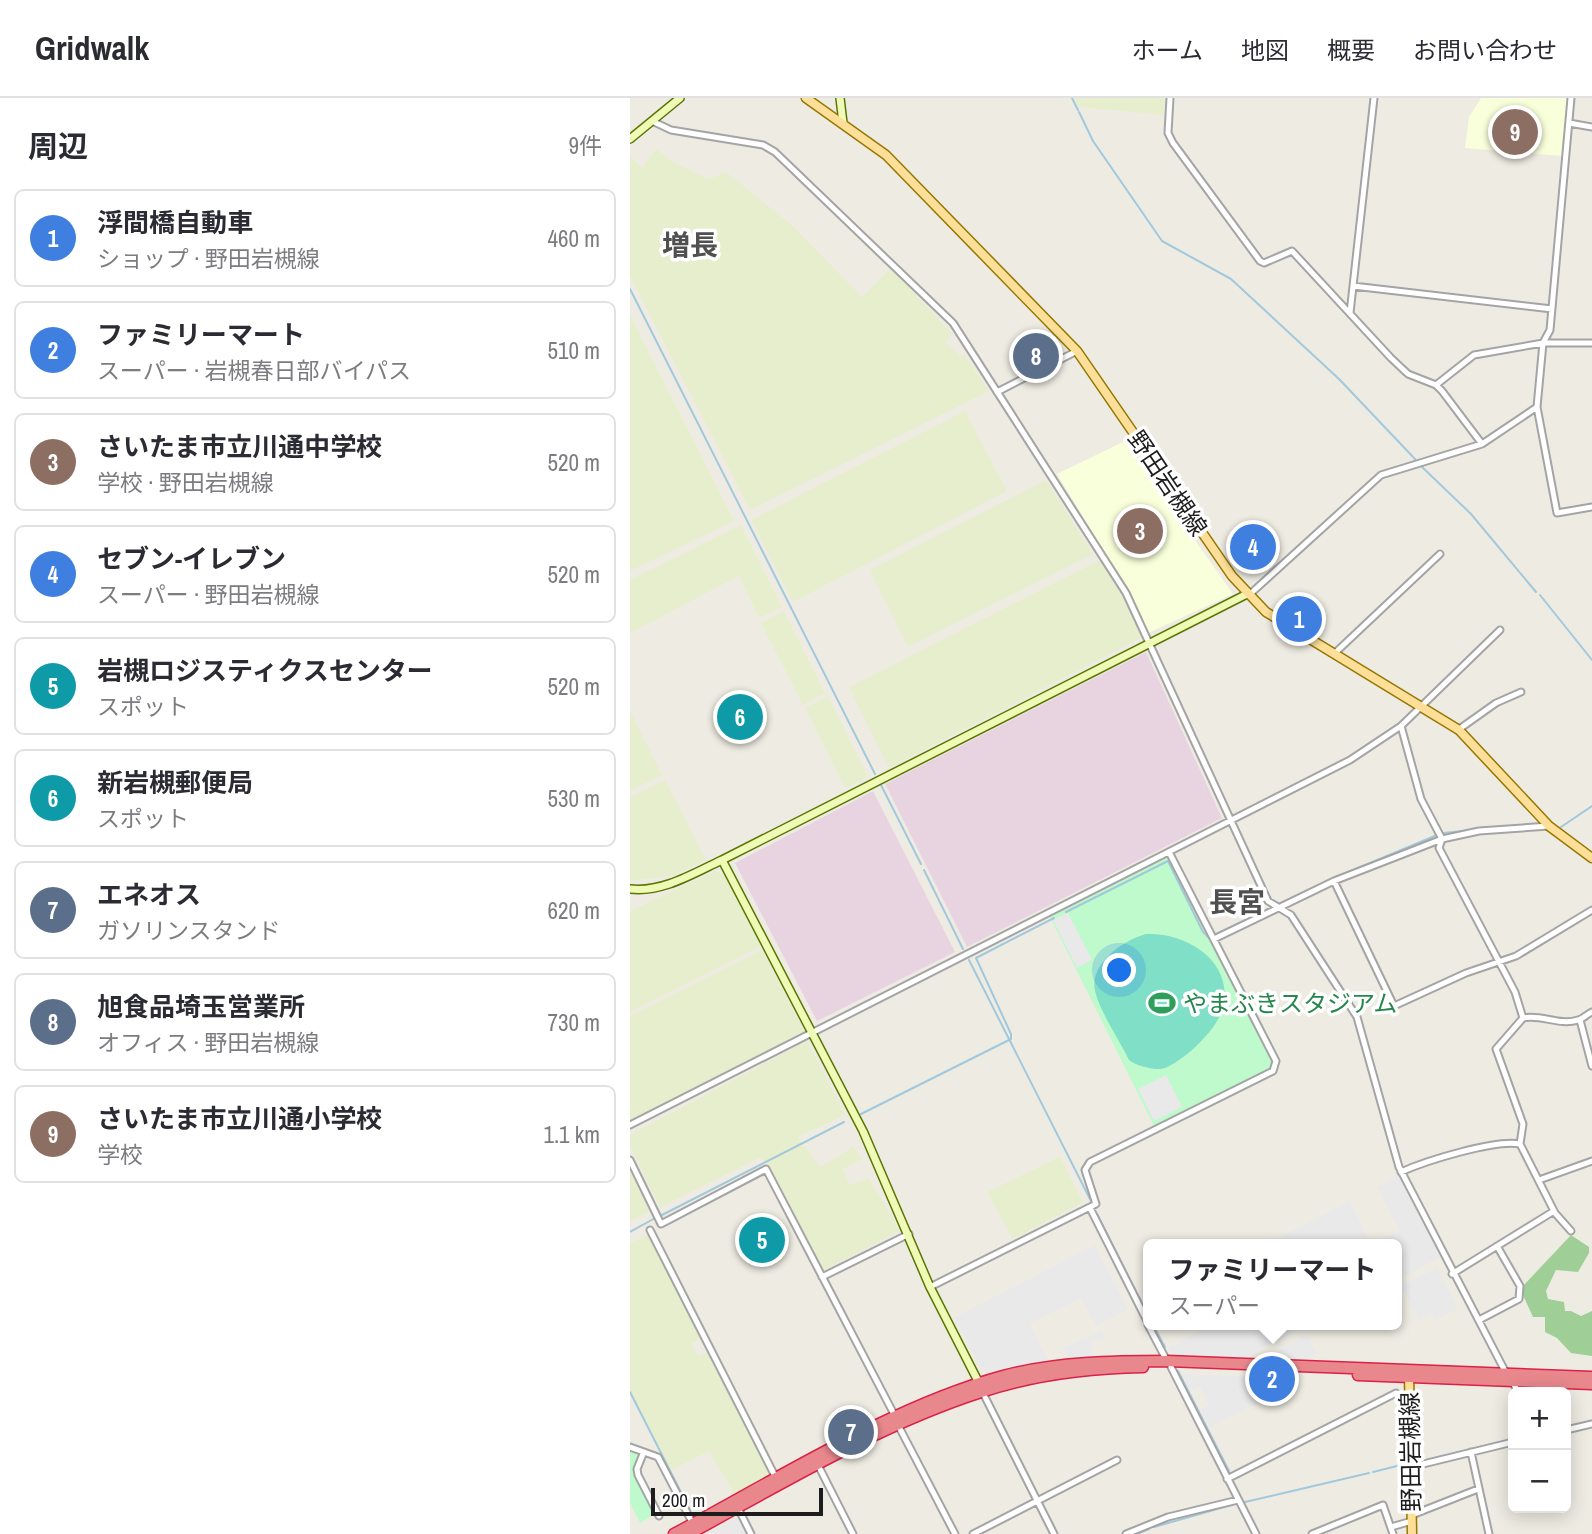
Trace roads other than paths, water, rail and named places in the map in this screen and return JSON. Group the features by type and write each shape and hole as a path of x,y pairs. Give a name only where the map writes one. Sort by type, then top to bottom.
{"highway":[{"path":"691,1529 776,1478 981,1387 1086,1370 1169,1364 1409,1374 1592,1377"},
{"path":"1509,1377 1592,1384"},
{"path":"674,1534 737,1508 897,1422"}],"main road":[{"name":"野田岩槻線","path":"806,98 886,155 1077,351 1248,595 1266,612 1422,705 1458,730 1549,826 1592,858"},
{"name":"野田岩槻線","path":"1409,1374 1412,1534"}],"street":[{"path":"630,139 680,98"},
{"path":"841,98 843,123"},
{"path":"1170,98 1168,133 1172,143 1260,261 1264,262 1292,251 1408,374 1436,385 1482,444"},
{"path":"1350,313 1374,98"},
{"path":"1571,98 1550,330 1543,342 1537,407 1558,513 1592,507"},
{"path":"652,121 671,130 763,145 775,152 934,301 953,323 1109,564 1149,642 1268,901 1290,915 1357,1017 1401,1172 1452,1274 1515,1387"},
{"path":"1569,123 1592,127"},
{"path":"1353,286 1552,309"},
{"path":"1436,385 1474,355 1543,342 1592,343"},
{"path":"997,391 1077,351"},
{"path":"630,889 642,891 662,886 722,860 1149,642 1248,595 1381,475 1482,444 1537,407"},
{"path":"1335,653 1440,554"},
{"path":"630,1125 1350,760 1401,726 1500,630"},
{"path":"1458,730 1496,703 1521,692"},
{"path":"1401,726 1420,799 1441,837 1438,848 1500,960 1523,1017"},
{"path":"1214,939 1334,881 1441,837 1479,831 1549,826"},
{"path":"930,1287 1096,1204 1097,1199 1085,1170 1090,1162 1273,1071 1276,1061 1169,852"},
{"path":"722,860 863,1131 930,1287 1054,1534"},
{"path":"1334,881 1394,1006 1532,948 1592,910"},
{"path":"1571,1231 1554,1211 1520,1144 1523,1124 1496,1049 1523,1017 1538,1015 1549,1021 1580,1020 1592,1012"},
{"path":"1580,1020 1592,1066"},
{"path":"1401,1172 1433,1157 1471,1152 1507,1142 1520,1144"},
{"path":"630,1160 661,1224 766,1169 955,1534"},
{"path":"1539,1180 1592,1161"},
{"path":"1090,1208 1143,1314"},
{"path":"1452,1274 1554,1211"},
{"path":"650,1230 776,1478"},
{"path":"822,1277 909,1234"},
{"path":"1479,1320 1519,1299 1520,1286 1497,1246"},
{"path":"1151,1330 1256,1534"},
{"path":"1227,1479 1396,1393"},
{"path":"1571,1429 1592,1424"},
{"path":"1410,1467 1508,1443"},
{"path":"630,1447 658,1457 691,1529"},
{"path":"1471,1452 1489,1534"},
{"path":"643,1454 637,1469 638,1475 659,1516"},
{"path":"973,1534 1117,1461"},
{"path":"818,1465 853,1534"},
{"path":"1391,1527 1478,1489"},
{"path":"1126,1534 1168,1517 1238,1500"},
{"path":"1312,1534 1383,1505 1393,1534"},
{"path":"737,1508 751,1534"}],"waterway":[{"path":"1072,98 1078,110"},
{"path":"1079,112 1093,141 1162,241 1231,279 1339,379 1415,459"},
{"path":"630,289 875,774"},
{"path":"1421,466 1471,514 1536,592"},
{"path":"1540,595 1592,660"},
{"path":"881,785 921,864"},
{"path":"1561,827 1592,806"},
{"path":"1443,833 1534,824"},
{"path":"1339,876 1437,835"},
{"path":"1066,912 1168,861 1203,932 1209,938"},
{"path":"924,870 963,949"},
{"path":"1281,903 1315,887"},
{"path":"1216,934 1271,908"},
{"path":"861,1114 1011,1039 976,958 1054,918"},
{"path":"969,960 1091,1201"},
{"path":"662,1215 844,1122"},
{"path":"1097,1214 1141,1301"},
{"path":"630,1232 657,1217"},
{"path":"1156,1330 1165,1347"},
{"path":"1178,1371 1229,1471"},
{"path":"630,1392 690,1510"},
{"path":"1571,1426 1592,1421"},
{"path":"1451,1454 1508,1440"},
{"path":"1418,1462 1446,1455"},
{"path":"1373,1472 1401,1465"},
{"path":"1245,1502 1369,1473"},
{"path":"1154,1527 1235,1504"},
{"path":"1137,1534 1149,1529"}],"place":[{"name":"さいたま市立川通小学校","path":"1515,132"},
{"name":"旭食品埼玉営業所","path":"1036,356"},
{"name":"さいたま市立川通中学校","path":"1140,531"},
{"name":"セブン-イレブン","path":"1253,547"},
{"name":"浮間橋自動車","path":"1299,619"},
{"name":"新岩槻郵便局","path":"740,717"},
{"name":"やまぶきスタジアム","path":"1162,1003"},
{"name":"岩槻ロジスティクスセンター","path":"762,1240"},
{"name":"ファミリーマート","path":"1272,1379"},
{"name":"エネオス","path":"851,1432"}],"district":[{"name":"増長","path":"690,245"},
{"name":"長宮","path":"1237,902"}]}
